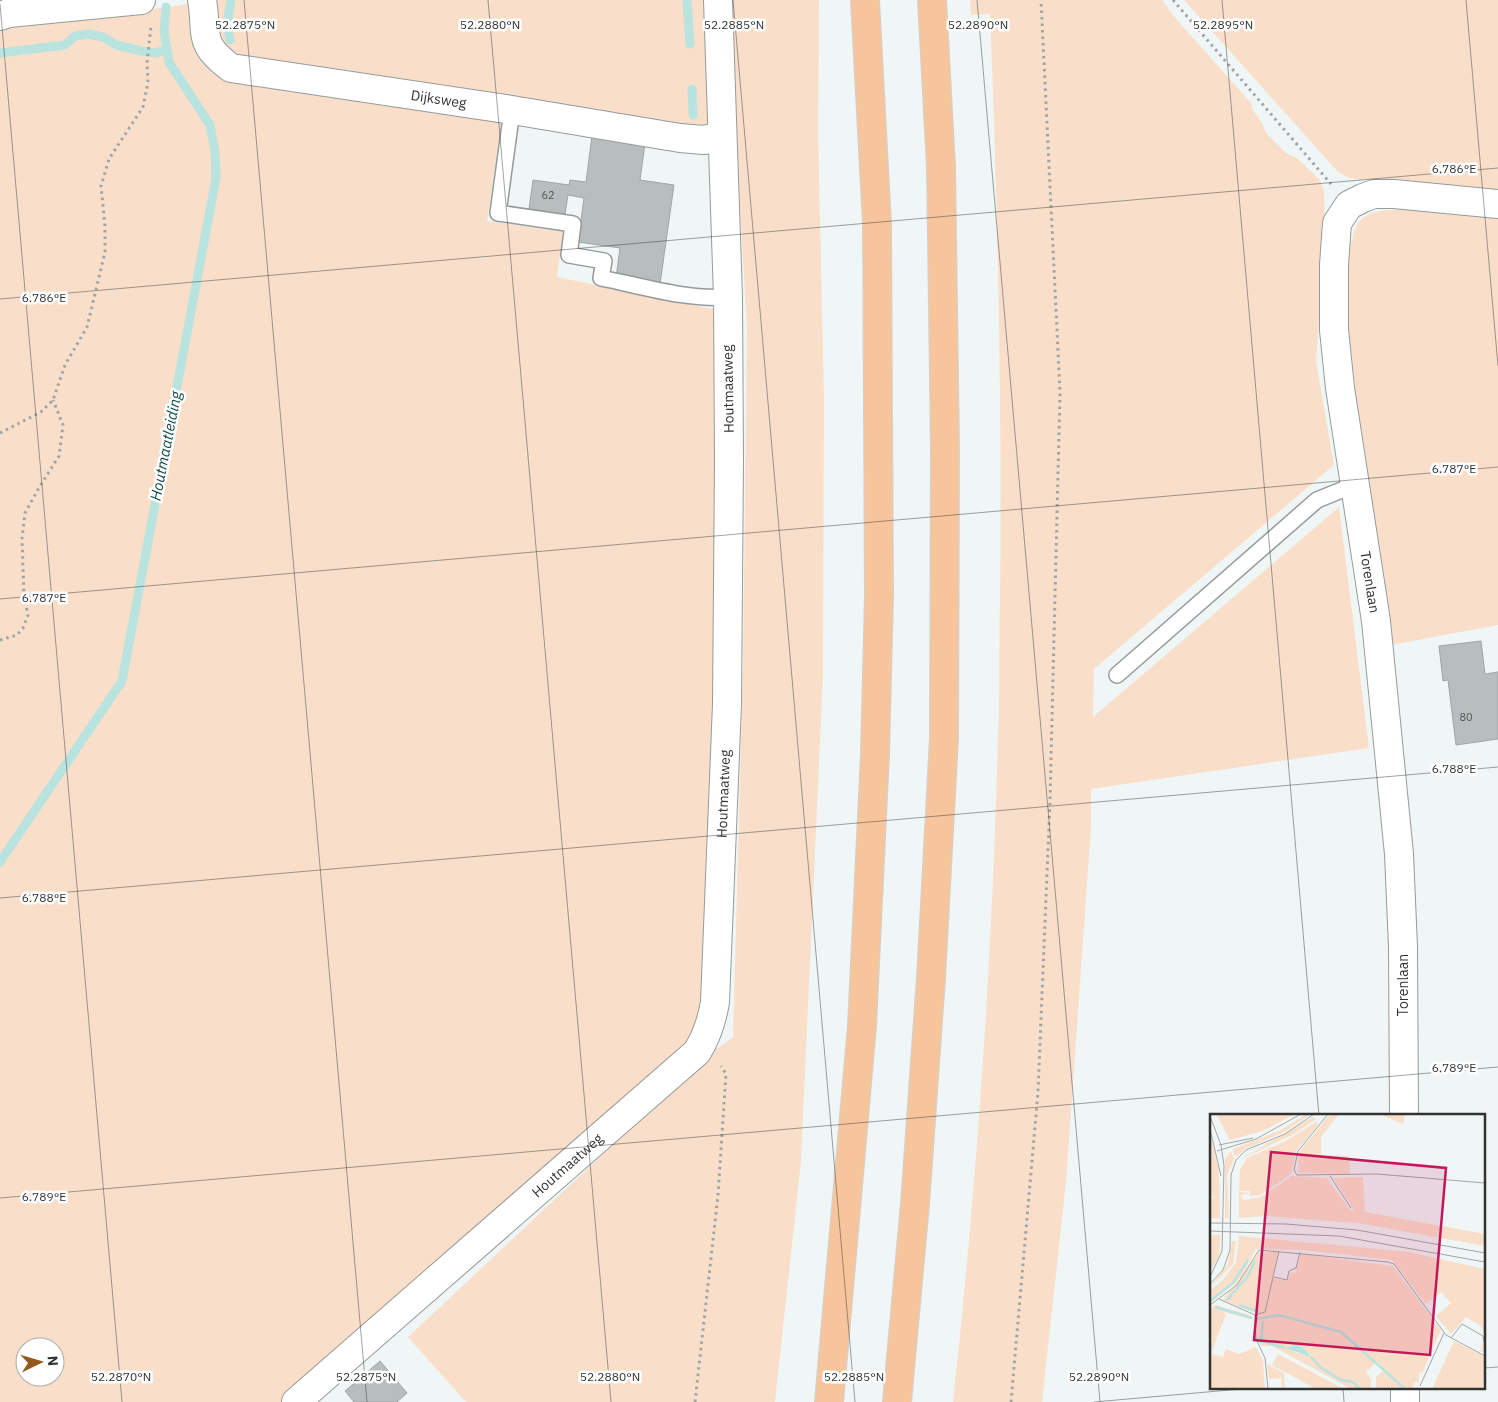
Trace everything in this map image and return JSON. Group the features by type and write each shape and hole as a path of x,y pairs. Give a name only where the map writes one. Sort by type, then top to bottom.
{"highway":[{"path":"829,1402 862,1026 875,744 879,595 877,224 865,0"},
{"path":"897,1402 915,1204 931,978 944,738 945,449 942,167 932,0"}],"street":[{"path":"0,16 9,13 141,0"},
{"name":"Dijksweg","path":"202,0 208,47 218,59 231,68 512,110 680,138 704,140 722,136"},
{"name":"Houtmaatweg","path":"296,1402 697,1052 705,1040 712,1021 715,1002 727,704 729,461 728,298 718,0"},
{"path":"1349,205 1374,194 1394,194 1498,204"},
{"name":"Torenlaan","path":"1349,205 1337,223 1334,265 1334,330 1340,388 1376,621 1399,854 1403,947 1404,1114"}],"lane":[{"path":"512,110 498,213 573,224 569,255 604,261 601,278 691,297 728,298"},
{"path":"1117,675 1317,500 1354,484"}],"path":[{"path":"1011,1402 1038,1092 1050,801 1060,392 1040,0"},
{"path":"1173,0 1349,205"},
{"path":"0,433 41,412 53,400 65,365 87,326 105,252 102,186 109,158 143,107 148,82 147,63 150,41"},
{"path":"0,640 16,635 23,628 28,615 24,596 22,538 25,513 59,456 63,425 53,400"},
{"path":"695,1402 718,1194 726,1074 705,1040"}],"shaded area":[{"path":"206,0 704,0 712,122 700,126 679,128 504,103 487,221 563,232 557,277 718,310 720,485 703,1010 686,1046 285,1402 0,1402 0,24 145,10"},
{"path":"728,0 819,0 818,131 824,397 823,675 801,1161 775,1402 466,1402 408,1337 711,1053 733,1037 743,667 747,328"},
{"path":"970,0 1162,0 1177,20 1252,104 1252,109 1262,123 1266,133 1286,153 1297,158 1319,179 1324,190 1325,240 1316,362 1334,465 1094,669 1093,717 1339,507 1369,748 1091,789 1091,827 1066,1182 1042,1402 953,1402 962,1319 982,1071 992,906 999,723 1000,381 990,14 971,15"},
{"path":"1184,0 1498,0 1498,192 1363,180 1349,178 1338,172"},
{"path":"1398,205 1498,216 1498,625 1385,646 1345,347 1345,241 1352,242 1357,225 1367,215 1381,211 1398,210"}],"building":[{"path":"593,128 646,136 640,180 674,185 660,284 616,278 620,248 578,242 584,198 568,195 565,214 529,209 533,180 569,185 570,180 586,182"},
{"path":"1481,641 1485,674 1498,672 1498,739 1456,745 1448,680 1443,681 1439,646"},
{"path":"380,1361 407,1393 397,1402 354,1402 345,1391"}],"waterway":[{"path":"230,40 227,24 231,0"},
{"path":"687,0 690,44"},
{"name":"Houtmaatleiding","path":"0,862 122,681 216,178 215,151 210,125 169,62 164,31 166,7"},
{"path":"0,53 65,45 75,36 88,34 103,37 116,45 141,51 156,53 167,49"},
{"path":"692,89 693,115"}]}
